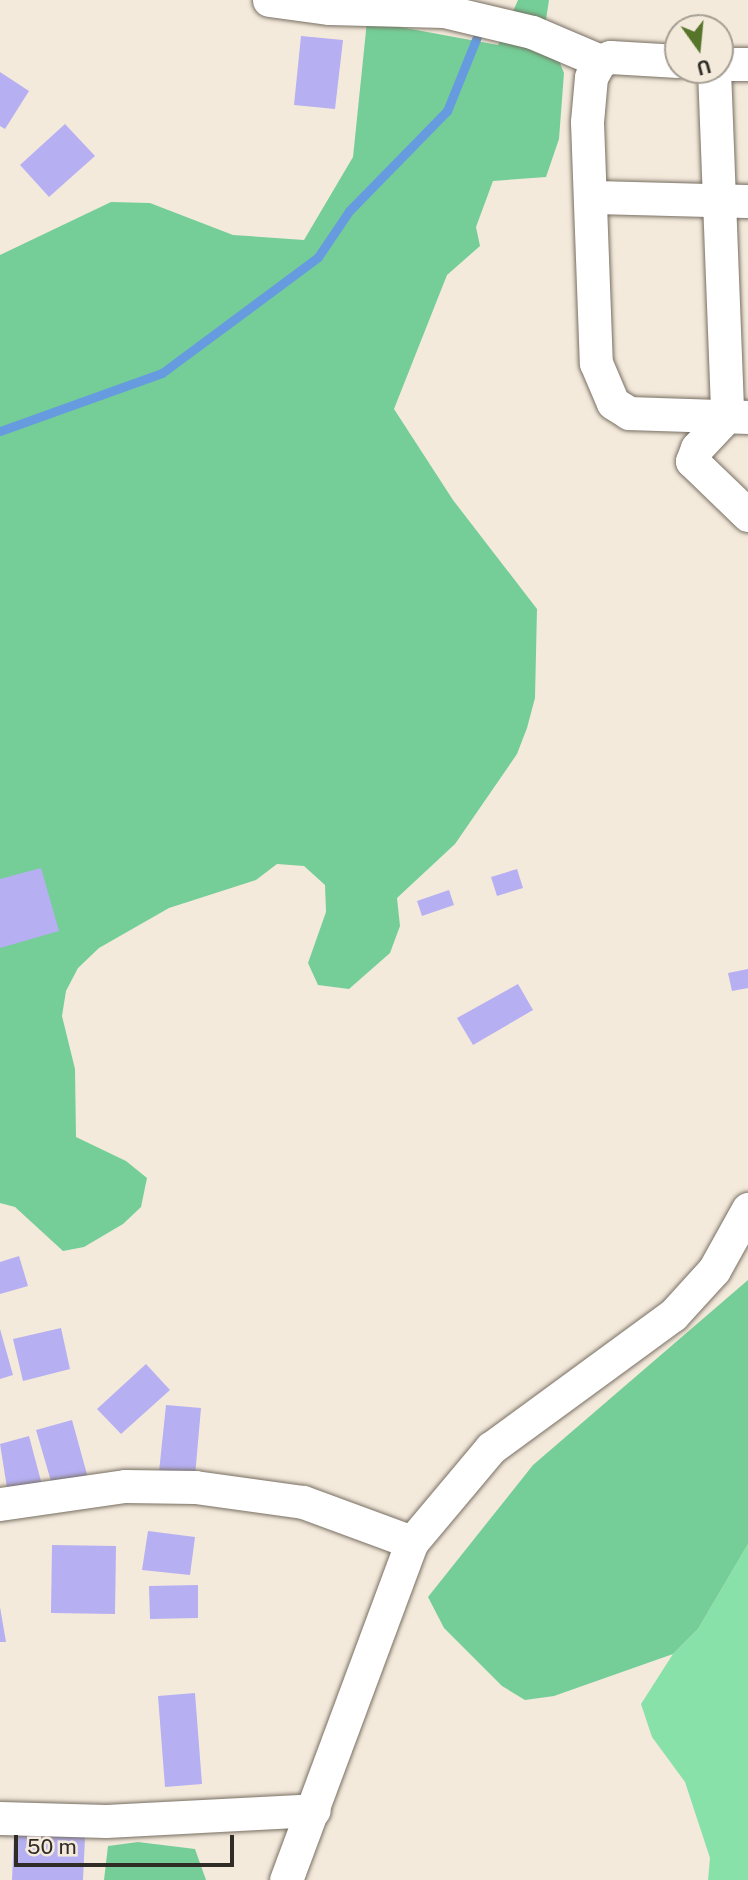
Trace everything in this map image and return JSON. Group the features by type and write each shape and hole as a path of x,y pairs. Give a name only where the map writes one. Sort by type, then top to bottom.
{"street":[{"path":"269,0 329,8 444,10 532,32 600,61"},
{"path":"664,60 610,57 600,61 591,77 587,122 593,197 596,363 613,403 629,413 737,417"},
{"path":"716,84 734,201 737,417"},
{"path":"593,197 734,201"},
{"path":"737,417 697,448 692,461 748,515"},
{"path":"286,1880 412,1542 491,1448 673,1315 714,1270 748,1209"},
{"path":"0,1504 125,1486 195,1487 303,1502 412,1542"},
{"path":"0,1818 106,1821 314,1810"}],"green space":[{"path":"518,0 549,0 545,26 564,73 559,139 546,177 493,181 476,227 480,246 447,275 394,409 453,500 537,609 535,698 527,728 517,754 455,844 397,898 400,926 390,953 349,989 318,985 308,963 326,912 325,885 304,866 277,864 256,880 169,908 99,948 78,968 66,991 62,1016 75,1069 76,1137 126,1161 147,1178 141,1207 123,1224 84,1247 63,1251 15,1207 0,1203 0,255 111,202 150,203 233,235 304,240 353,157 367,21 498,45"},
{"path":"748,1280 748,1544 698,1629 673,1654 554,1696 525,1700 502,1686 444,1628 428,1597 533,1465"},
{"path":"748,1544 748,1880 708,1880 710,1858 685,1782 652,1737 641,1704 673,1654 698,1629"},
{"path":"138,1842 195,1849 206,1880 104,1880 108,1846"}],"building":[{"path":"301,36 343,40 335,109 294,105"},
{"path":"0,72 29,91 5,129 0,126"},
{"path":"65,124 95,156 49,197 20,165"},
{"path":"41,868 59,931 0,948 0,879"},
{"path":"517,869 523,888 497,896 491,877"},
{"path":"449,890 454,905 422,916 417,901"},
{"path":"748,969 748,988 732,991 728,973"},
{"path":"518,984 533,1010 473,1045 457,1018"},
{"path":"19,1256 28,1286 0,1294 0,1262"},
{"path":"61,1328 70,1369 23,1381 13,1339"},
{"path":"0,1329 13,1375 0,1379"},
{"path":"146,1364 170,1390 121,1434 97,1409"},
{"path":"166,1405 201,1408 195,1476 159,1472"},
{"path":"72,1420 88,1478 53,1488 36,1430"},
{"path":"29,1436 42,1485 8,1494 0,1444"},
{"path":"148,1531 195,1537 190,1575 142,1570"},
{"path":"52,1545 116,1546 115,1614 51,1613"},
{"path":"198,1585 198,1618 150,1619 149,1586"},
{"path":"0,1607 6,1642 0,1642"},
{"path":"195,1693 202,1784 165,1787 158,1696"},
{"path":"14,1835 85,1837 83,1880 12,1880"}],"waterway":[{"path":"0,431 162,373 318,257 349,211 447,111 481,27"}]}
